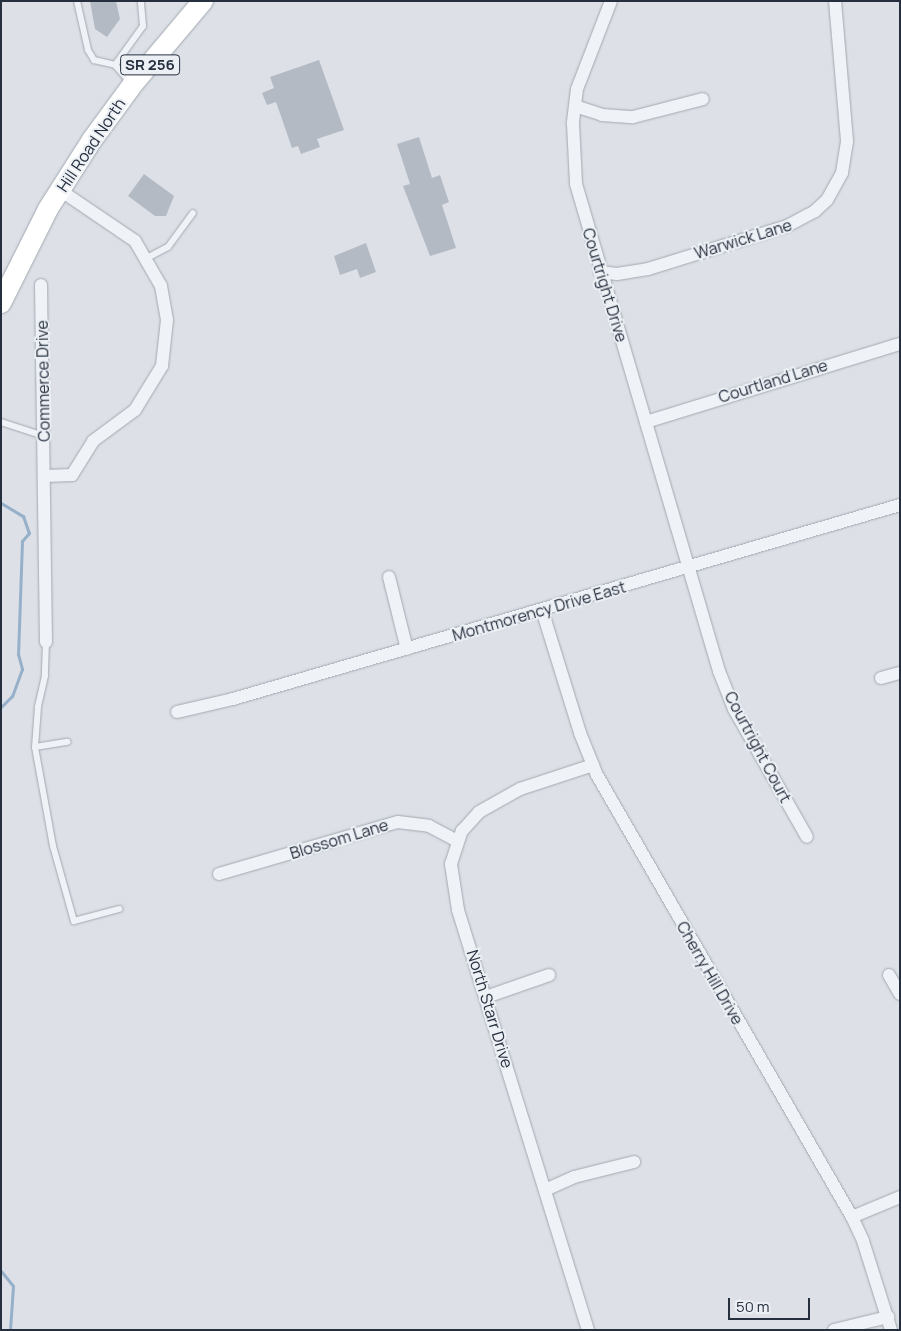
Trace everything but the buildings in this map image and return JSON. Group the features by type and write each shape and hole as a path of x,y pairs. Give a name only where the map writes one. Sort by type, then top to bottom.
{"main road":[{"name":"Hill Road North","path":"1,303 60,190 133,84 203,1"}],"street":[{"name":"Courtright Drive","path":"611,1 582,73 575,106 573,153 576,184 600,272 688,567"},
{"name":"Warwick Lane","path":"600,272 616,274 648,269 787,226 808,216 827,200 842,173 847,141 835,1"},
{"path":"575,106 602,115 633,117 703,99"},
{"path":"44,476 72,475 94,441 135,410 162,366 166,320 161,286 147,258 123,230 60,190"},
{"name":"Commerce Drive","path":"41,286 46,642"},
{"name":"Courtland Lane","path":"646,422 900,344"},
{"name":"Montmorency Drive East","path":"177,712 233,699 900,505"},
{"name":"Courtright Court","path":"688,567 734,709 807,837"},
{"path":"389,577 407,649"},
{"name":"Cherry Hill Drive","path":"542,610 592,765 613,806 852,1216 863,1242 889,1324"},
{"path":"881,678 900,673"},
{"name":"North Starr Drive","path":"588,1330 454,896 451,864 457,841 468,823 497,801 592,765"},
{"name":"Blossom Lane","path":"219,874 398,822 430,826 457,841"},
{"path":"486,997 548,975"},
{"path":"889,975 900,994"},
{"path":"545,1190 574,1177 634,1162"},
{"path":"852,1216 900,1197"},
{"path":"834,1330 889,1324"}],"lane":[{"path":"77,1 88,50 94,60 115,65 133,84"},
{"path":"115,65 143,26 141,1"},
{"path":"147,258 168,247 193,213"},
{"path":"1,422 33,435 44,436"},
{"path":"46,642 45,676 38,707 35,747 52,837 74,920 120,909"},
{"path":"35,747 68,742"}],"waterway":[{"path":"1,503 23,516 29,533 22,541 18,654 22,669 12,696 1,707"},
{"path":"1,1271 13,1286 10,1330"}]}
